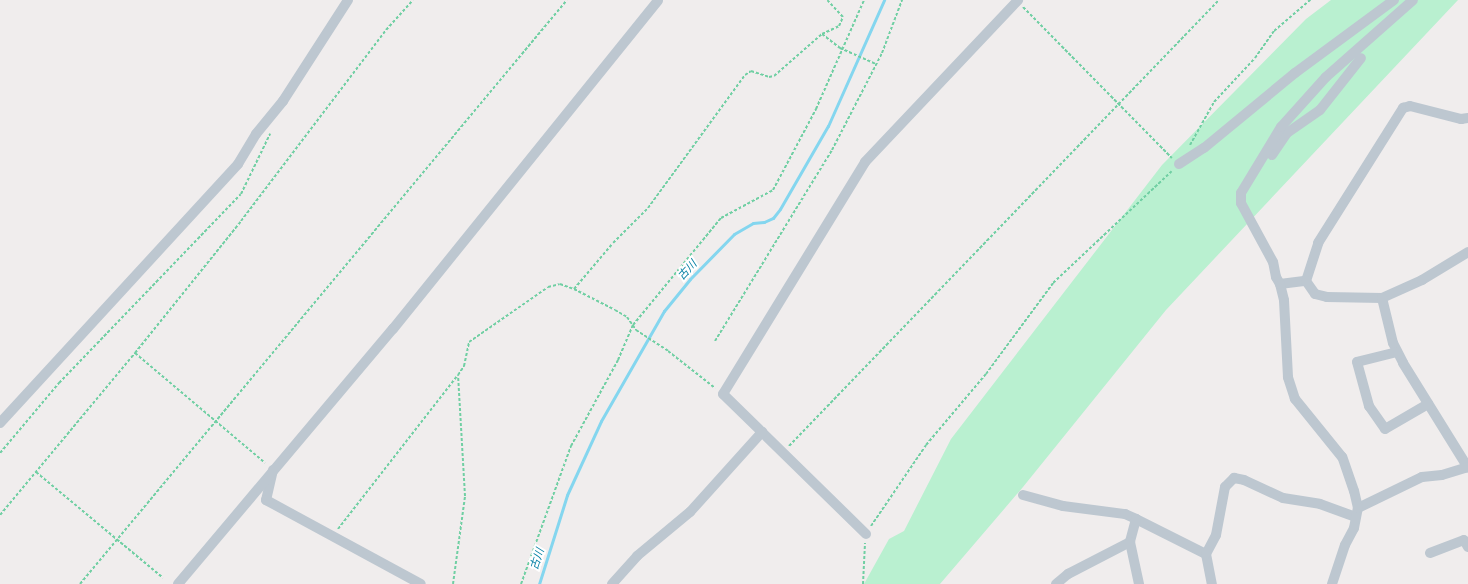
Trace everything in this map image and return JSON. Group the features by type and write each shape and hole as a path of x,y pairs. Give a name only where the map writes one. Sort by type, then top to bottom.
{"street":[{"path":"0,422 238,164 256,134 283,101 348,0"},
{"path":"178,584 393,329 658,0"},
{"path":"866,534 723,394 865,162 1018,0"},
{"path":"1178,164 1204,148 1294,73 1394,0"},
{"path":"1332,584 1345,545 1354,528 1357,512 1342,457 1295,399 1288,377 1284,300 1280,284 1276,277 1273,262 1241,203 1241,193 1281,127 1326,77 1413,0"},
{"path":"1248,183 1261,171 1287,133 1320,110 1361,58"},
{"path":"1306,281 1318,243 1404,108 1410,106 1461,119 1468,118"},
{"path":"1306,281 1315,294 1326,297 1382,298 1422,280 1468,252"},
{"path":"1280,284 1306,281"},
{"path":"1212,584 1206,554 1216,534 1225,487 1234,478 1244,480 1282,498 1357,512 1422,477 1442,475 1468,467 1397,352 1382,298"},
{"path":"1397,352 1357,362 1369,406 1385,429 1428,404"},
{"path":"612,584 637,556 690,512 762,432"},
{"path":"273,470 266,500 421,584"},
{"path":"1022,495 1063,506 1125,514 1206,554"},
{"path":"1136,519 1130,542 1139,584"},
{"path":"1430,553 1464,540 1468,548"},
{"path":"1056,584 1068,574 1130,542"}],"path":[{"path":"0,515 135,353 246,215 386,30 413,0"},
{"path":"80,584 567,0"},
{"path":"574,289 613,243 648,208 745,75 751,71 769,77 774,76 822,34 839,26 843,17 828,0"},
{"path":"521,584 571,446 618,360 633,325 721,218 773,190 816,109 844,50 864,0"},
{"path":"715,342 810,188 876,64 902,0"},
{"path":"1018,0 1178,164"},
{"path":"783,453 1219,0"},
{"path":"863,584 866,534 926,445 986,374 1053,283 1178,164 1214,102 1255,58 1274,31 1310,0"},
{"path":"822,34 844,50 876,64"},
{"path":"0,453 59,383 241,194 270,133"},
{"path":"332,536 458,375 464,366 469,342 548,287 560,284 574,289 627,317 636,330 668,351 723,394"},
{"path":"135,353 273,470"},
{"path":"453,584 465,496 458,375"},
{"path":"36,472 163,578"}],"green space":[{"path":"1331,0 1458,0 1166,310 1023,487 940,584 864,584 889,539 904,531 951,439 1162,165 1306,19"}],"waterway":[{"name":"古川","path":"539,584 567,495 601,421 664,311 690,279 734,234 753,223 764,222 773,218 780,209 828,126 884,0"}]}
